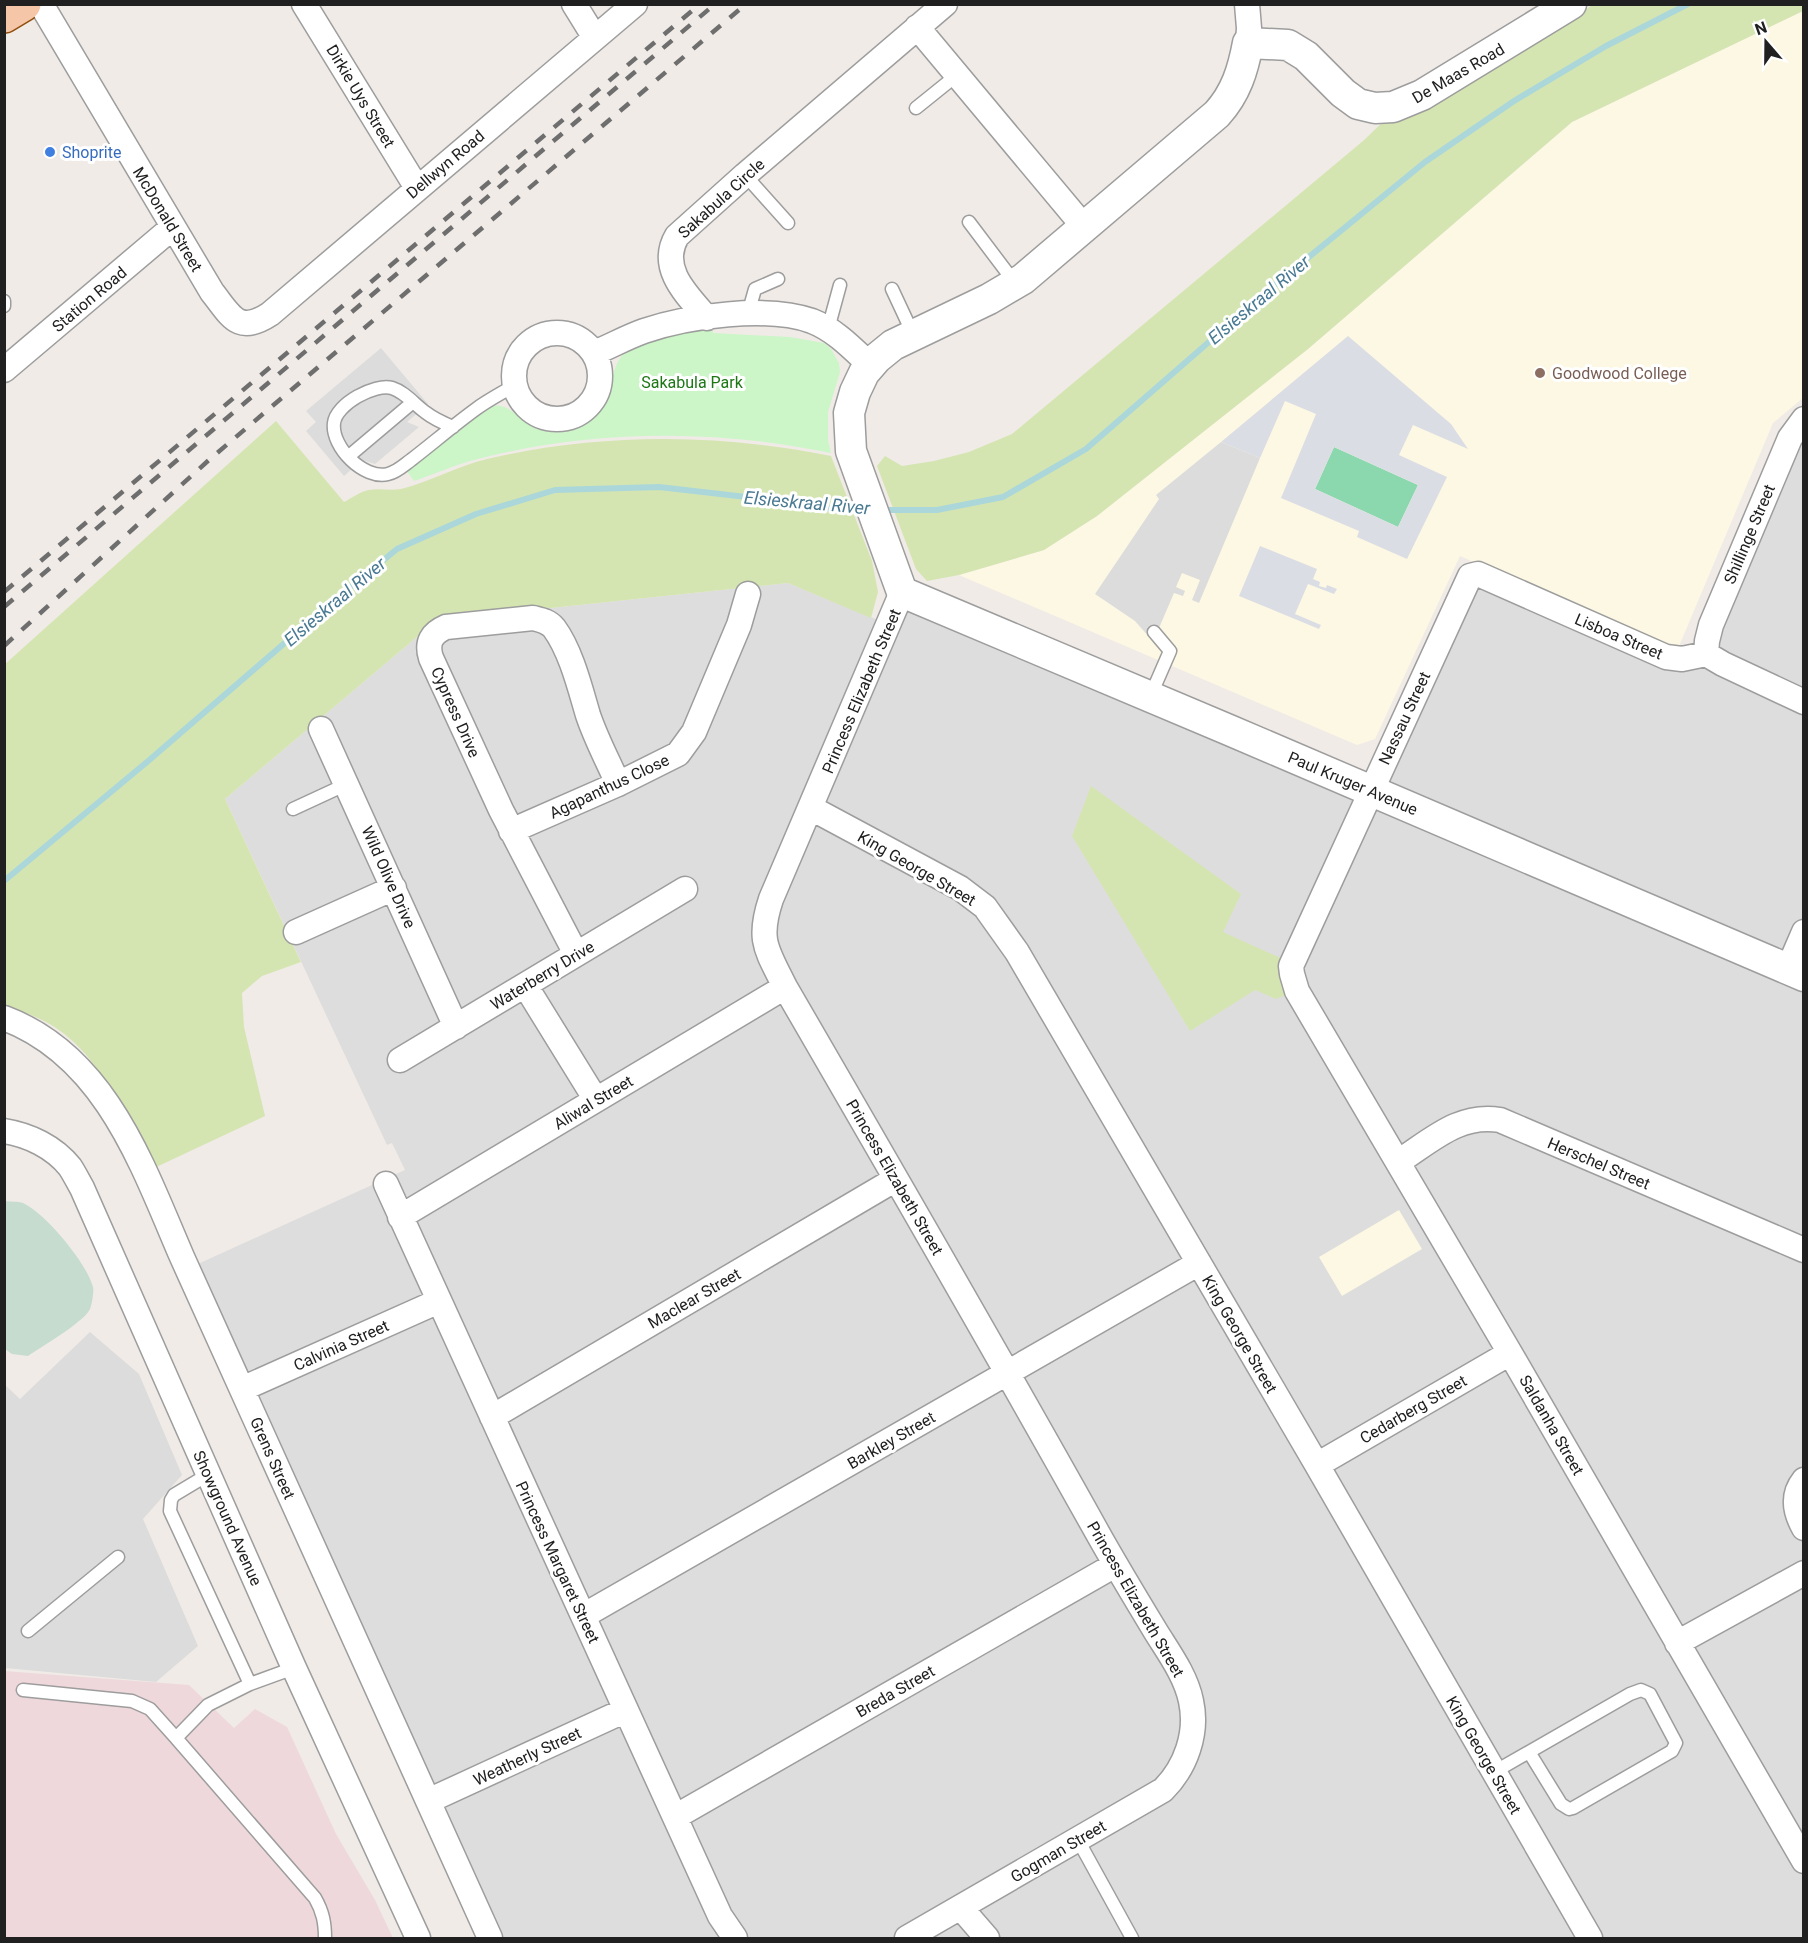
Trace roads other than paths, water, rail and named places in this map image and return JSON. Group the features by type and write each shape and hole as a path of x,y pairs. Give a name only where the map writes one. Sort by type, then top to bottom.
{"main road":[{"path":"4,16 24,4"}],"street":[{"name":"McDonald Street","path":"41,4 212,292 239,322 255,324"},
{"name":"Dirkie Uys Street","path":"304,4 417,188"},
{"path":"574,4 595,38"},
{"name":"Dellwyn Road","path":"255,324 270,314 635,4"},
{"name":"Sakabula Circle","path":"708,318 685,294 672,271 670,256 672,244 677,236 945,4"},
{"path":"902,592 854,460 849,438 849,413 855,392 870,365 893,345 1015,284 1208,123 1224,106 1240,78 1248,43 1247,4"},
{"name":"De Maas Road","path":"1248,43 1278,43 1297,50 1358,104 1384,108 1405,103 1422,95 1571,4"},
{"path":"917,27 1084,228"},
{"name":"Station Road","path":"4,370 172,227"},
{"path":"594,353 643,331 664,325 708,318 766,313 799,317 828,329 870,365"},
{"path":"553,333 576,337 586,344 594,353 600,369 600,386 593,401 581,412 566,419 549,419 534,412 522,401 515,385 514,371 519,357 527,346 553,333"},
{"name":"Shillinge Street","path":"1706,654 1711,625 1790,438 1803,418"},
{"name":"Lisboa Street","path":"1468,579 1473,574 1478,574 1666,657 1682,660 1706,654"},
{"name":"Nassau Street","path":"1297,991 1292,974 1293,960 1468,579"},
{"name":"Paul Kruger Avenue","path":"902,592 1796,973"},
{"name":"Princess Elizabeth Street","path":"902,592 765,918 763,935 785,987 1008,1373 1115,1565 1187,1686 1193,1717 1190,1745"},
{"name":"Agapanthus Close","path":"511,831 618,784 678,753 694,732 739,625 748,594"},
{"name":"Cypress Drive","path":"576,954 511,831 429,650 430,639 446,627 533,618 546,621 560,638 589,717 618,784"},
{"path":"1706,654 1803,702"},
{"name":"Wild Olive Drive","path":"321,729 456,1026"},
{"name":"King George Street","path":"811,808 960,888 985,907 994,918 1023,962 1317,1464 1590,1938"},
{"path":"296,932 394,888"},
{"name":"Waterberry Drive","path":"400,1060 685,889"},
{"path":"1796,973 1803,932"},
{"path":"525,985 596,1100"},
{"name":"Aliwal Street","path":"400,1217 785,987"},
{"name":"Saldanha Street","path":"1297,991 1510,1353 1803,1861"},
{"name":"Grens Street","path":"4,1018 29,1029 44,1039 84,1072 104,1096 142,1165 490,1938"},
{"name":"Herschel Street","path":"1398,1162 1458,1124 1485,1118 1500,1120 1803,1250"},
{"name":"Showground Avenue","path":"4,1131 35,1140 70,1167 82,1188 294,1668 418,1938"},
{"name":"Maclear Street","path":"492,1417 896,1179"},
{"name":"Princess Margaret Street","path":"386,1184 720,1916 735,1938"},
{"name":"Barkley Street","path":"583,1616 1199,1263"},
{"name":"Calvinia Street","path":"242,1389 439,1301"},
{"name":"Cedarberg Street","path":"1317,1464 1510,1353"},
{"path":"1803,1479 1796,1500 1798,1518 1803,1528"},
{"name":"Breda Street","path":"675,1817 1115,1565"},
{"path":"1677,1643 1803,1573"},
{"name":"Weatherly Street","path":"428,1801 626,1710"},
{"name":"Gogman Street","path":"907,1938 1163,1790 1172,1781 1190,1745"},
{"path":"961,1908 987,1938"}],"lane":[{"path":"916,108 957,75"},
{"path":"745,175 788,223"},
{"path":"969,222 1015,284"},
{"path":"748,314 755,290 778,279"},
{"path":"828,329 840,285"},
{"path":"892,289 913,334"},
{"path":"4,301 4,306"},
{"path":"453,427 432,417 400,392 383,386 360,395 349,403 339,413 334,423 336,438 349,456 369,473 386,474 396,471 453,427 476,409 515,385"},
{"path":"349,456 413,402"},
{"path":"1150,697 1170,651 1154,632"},
{"path":"293,809 347,784"},
{"path":"209,1474 174,1495 170,1511 250,1684"},
{"path":"28,1631 118,1557"},
{"path":"176,1738 208,1705 250,1684 294,1668"},
{"path":"23,1690 132,1701 150,1709 315,1898 323,1915 325,1938"},
{"path":"1494,1772 1630,1694 1641,1690 1650,1694 1676,1743 1672,1751 1578,1806 1569,1809 1561,1804 1529,1752"},
{"path":"1078,1840 1132,1938"}],"waterway":[{"name":"Elsieskraal River","path":"880,510 937,510 1003,497 1086,449 1271,288 1425,162 1514,101 1606,46 1688,4"},
{"name":"Elsieskraal River","path":"4,881 397,549 476,514 555,490 659,487 845,511 864,510"}],"railway":[{"path":"4,592 700,4"},
{"path":"4,607 715,4"},
{"path":"4,646 210,459 746,4"}],"place":[{"name":"Shoprite","path":"50,152"},
{"name":"Goodwood College","path":"1540,373"}],"park label":[{"name":"Sakabula Park","path":"692,382"}]}
